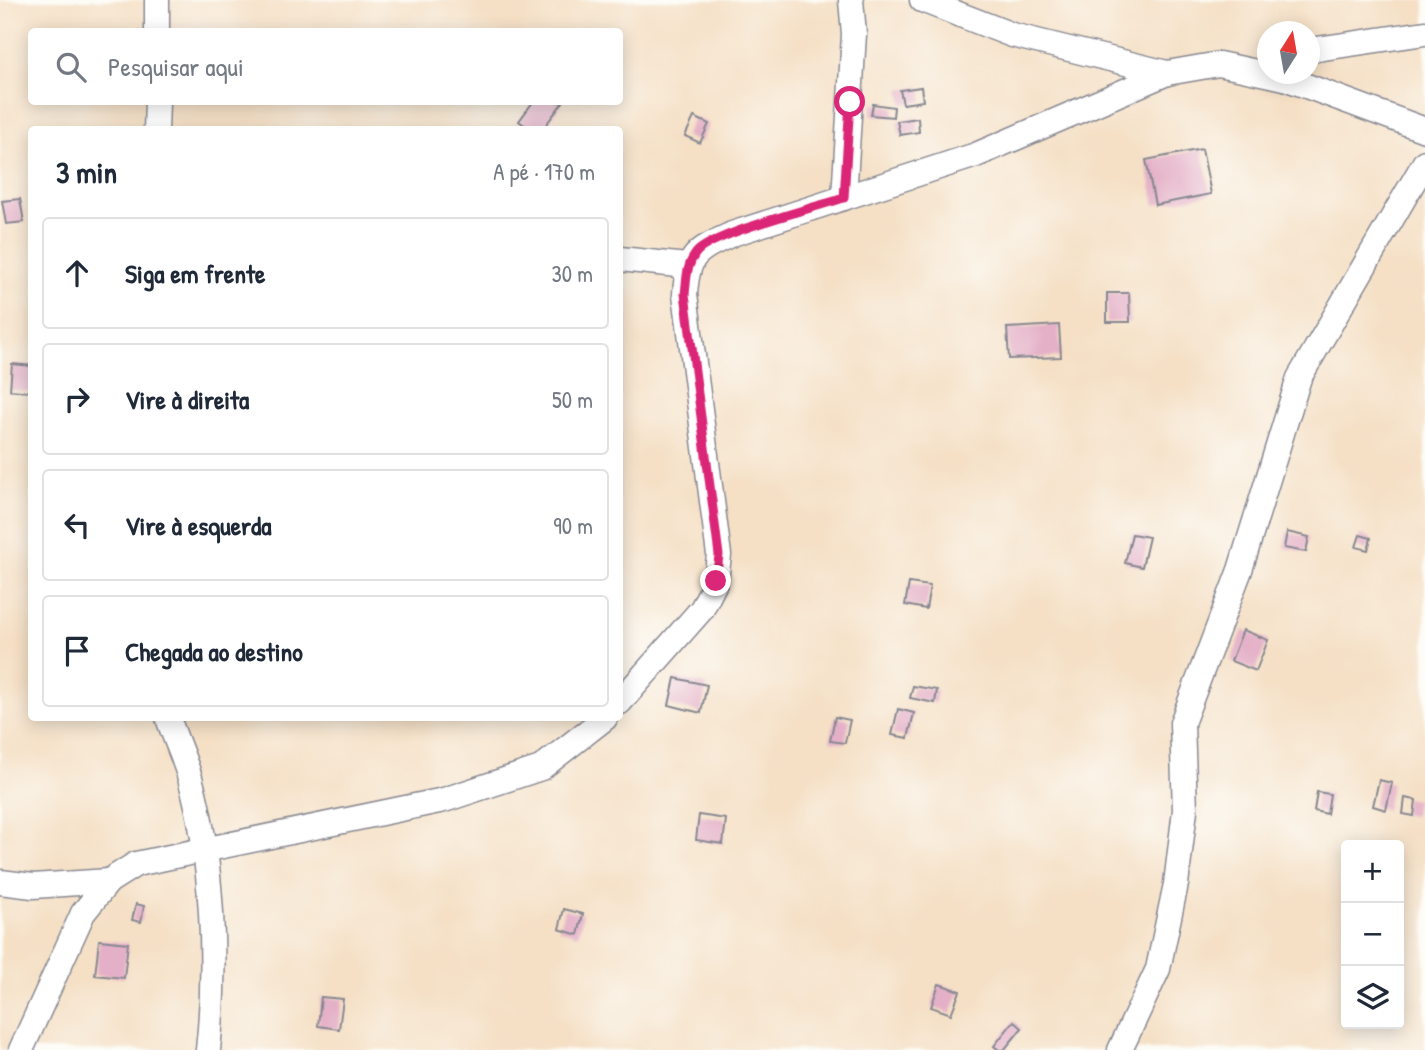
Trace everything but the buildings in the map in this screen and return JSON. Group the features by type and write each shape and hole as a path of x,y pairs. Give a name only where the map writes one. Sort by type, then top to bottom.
{"street":[{"path":"157,0 157,28"},
{"path":"844,198 854,34 851,0"},
{"path":"922,0 1012,35 1167,73"},
{"path":"1320,49 1425,33"},
{"path":"623,699 702,609 716,581 719,555 685,294 687,266 698,250 732,234 976,155 1167,73 1257,58"},
{"path":"1219,64 1285,78 1425,130"},
{"path":"156,126 157,105"},
{"path":"1120,1050 1158,969 1176,884 1185,810 1182,723 1240,570 1299,378 1425,162"},
{"path":"623,259 687,266"},
{"path":"169,721 190,780 203,850 213,942 208,1050"},
{"path":"21,1050 83,913 109,881 136,864 444,800 541,768 601,721"},
{"path":"0,882 33,886 109,881"}],"route":[{"path":"716,581 719,555 685,294 687,266 698,250 732,234 844,198 850,102"}]}
